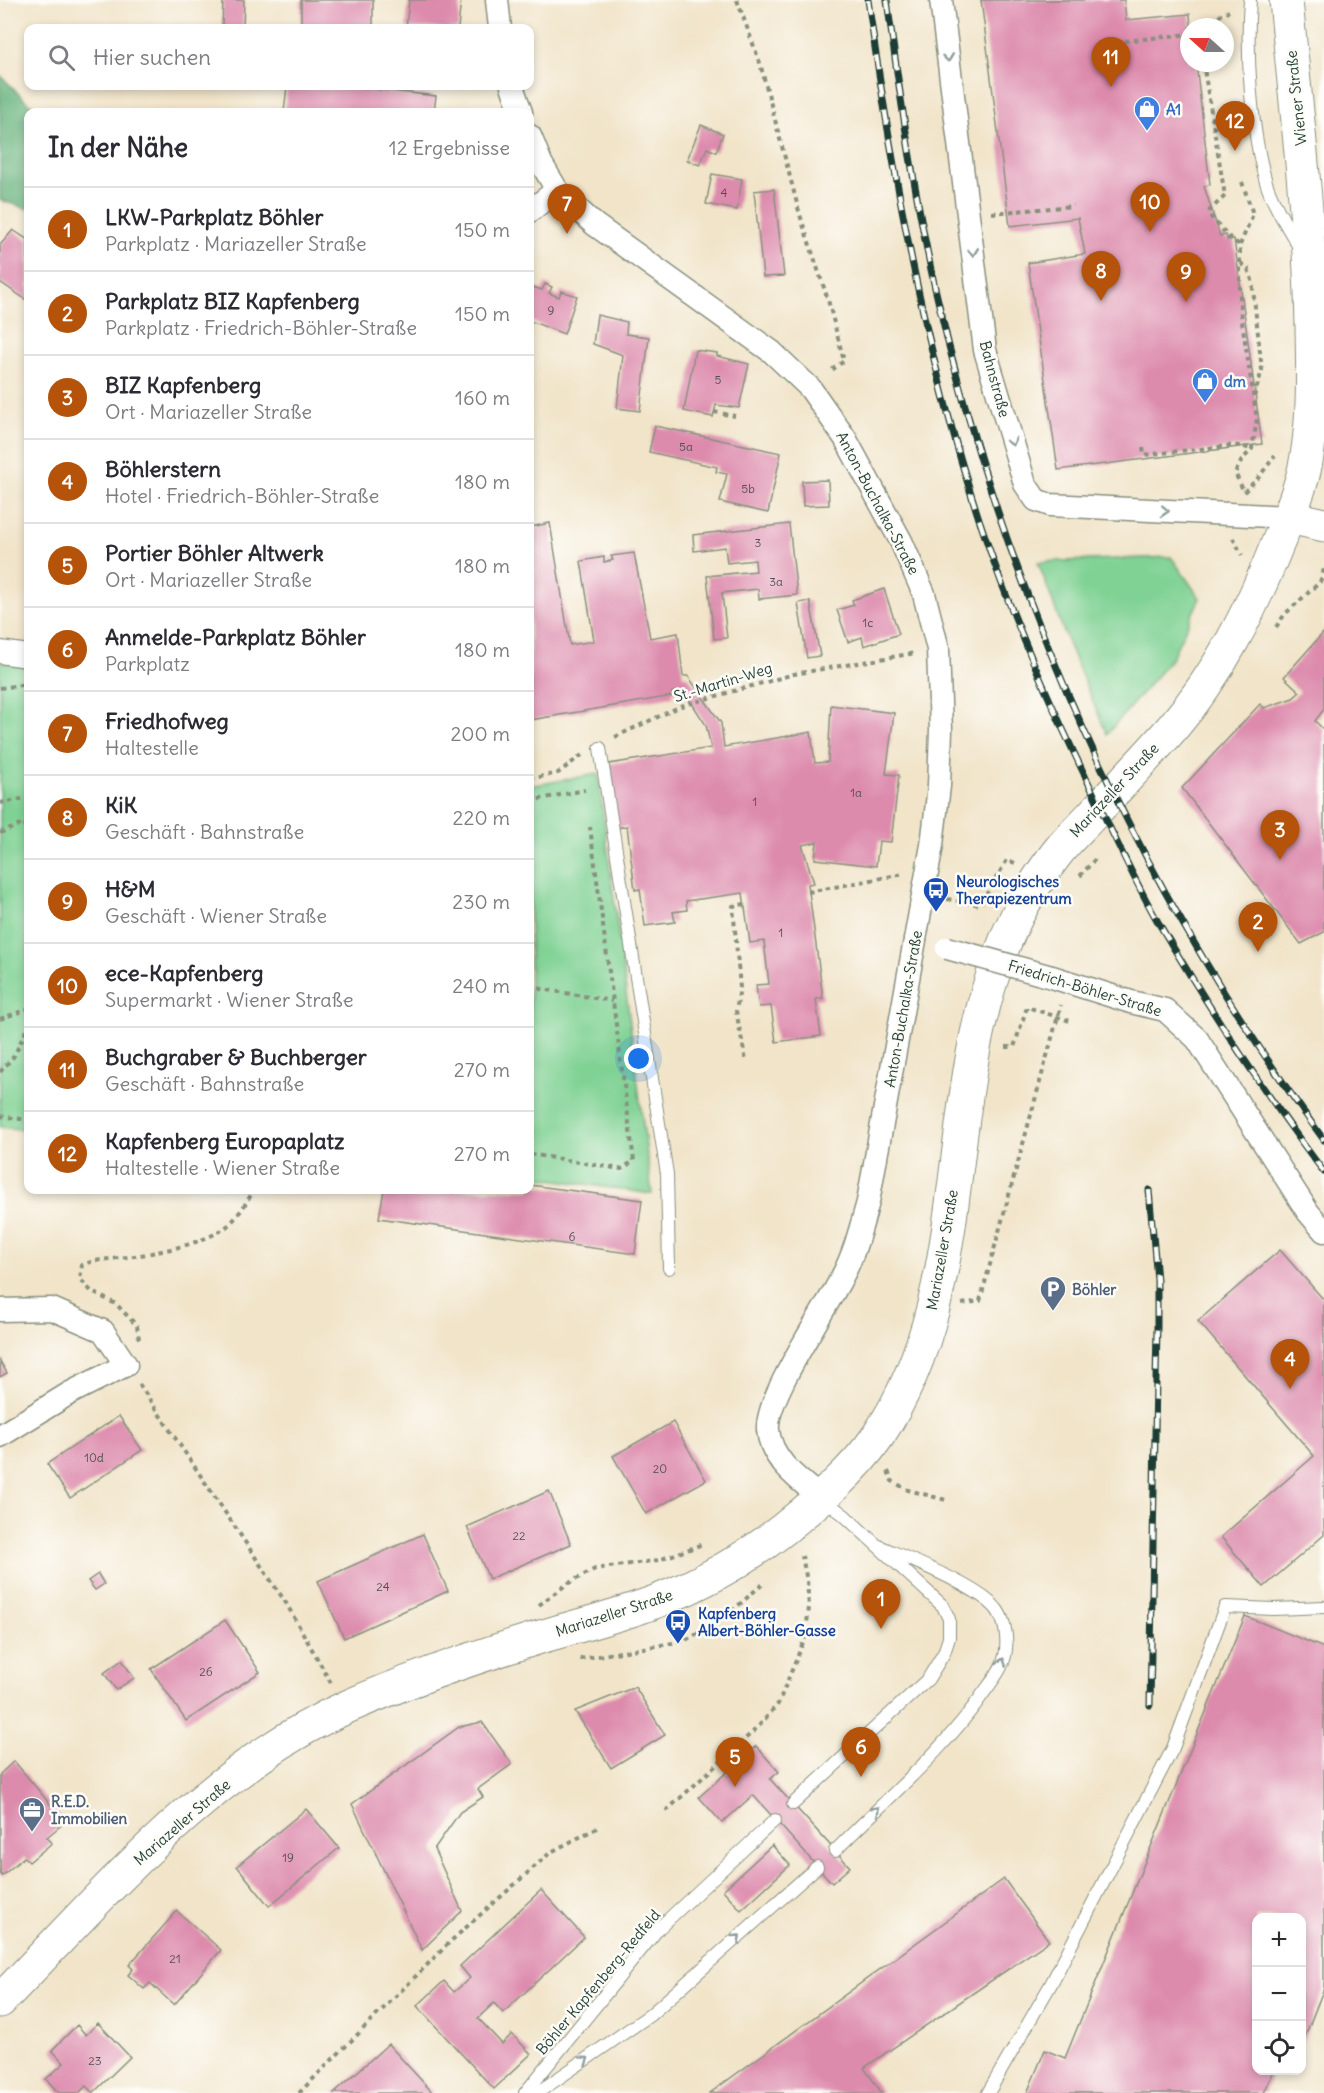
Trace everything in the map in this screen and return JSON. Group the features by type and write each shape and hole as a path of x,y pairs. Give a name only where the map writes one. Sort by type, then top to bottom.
{"main road":[{"name":"Wiener Straße","path":"1286,0 1299,127 1318,267 1313,384 1306,465 1289,517"},
{"path":"1289,517 1324,525"},
{"name":"Mariazeller Straße","path":"0,2001 129,1868 181,1821 254,1761 296,1732 332,1693 407,1682 532,1639 658,1600 726,1569 783,1529 820,1497 876,1440 901,1396 921,1351 941,1274 980,1016 1001,952 1028,895 1059,850 1177,722 1217,668 1243,625 1289,517"}],"street":[{"path":"497,0 500,24"},
{"name":"Bahnstraße","path":"941,0 985,350 1025,484 1036,500 1050,505 1289,517"},
{"path":"513,90 520,108"},
{"name":"Anton-Buchalka-Straße","path":"534,146 557,190 594,224 772,352 810,388 845,438 901,541 924,594 938,649 941,730 939,786 932,845 868,1202 858,1239 843,1275 772,1401 768,1429 772,1448 783,1464 820,1497"},
{"path":"534,208 557,190"},
{"path":"0,652 24,655"},
{"name":"Friedrich-Böhler-Straße","path":"915,939 1165,1010 1197,1039 1308,1212 1324,1231"},
{"path":"0,1310 52,1309 103,1331 126,1365 69,1393 0,1436"}],"lane":[{"path":"1250,0 1250,70 1258,147 1266,184 1318,267"},
{"path":"600,748 667,1174 669,1268"},
{"path":"793,1804 928,1679 944,1653 949,1638 949,1619 943,1606 879,1546 820,1497"},
{"path":"835,1851 943,1744 978,1701 999,1670 1005,1656 1007,1639 998,1611 980,1595 944,1575 879,1546"},
{"path":"988,2093 1051,1984 1173,1748 1225,1607 1274,1609 1324,1607"},
{"name":"Böhler Kapfenberg-Redfeld","path":"525,2093 658,1929 775,1820"},
{"path":"537,2093 650,2015 818,1868"}],"path":[{"path":"736,0 760,63 800,215 828,300 844,361 810,388"},
{"path":"1215,18 1235,8"},
{"path":"1125,41 1180,35"},
{"path":"1205,72 1226,196 1210,210 1209,215 1232,240 1240,245"},
{"path":"1242,182 1252,214 1240,245 1240,309 1257,419 1251,449 1235,473 1244,492 1258,478"},
{"path":"1003,211 1074,206"},
{"path":"1240,262 1248,269 1252,280 1262,370 1254,398"},
{"path":"714,412 735,416"},
{"path":"1143,448 1144,455 1234,445 1251,449"},
{"path":"1231,534 1243,557"},
{"path":"1320,582 1324,569"},
{"name":"St.-Martin-Weg","path":"534,778 558,773 580,756 600,748 639,725 693,702 794,674 938,649"},
{"path":"2,688 24,685"},
{"path":"580,756 582,768"},
{"path":"534,800 585,791 584,779"},
{"path":"0,803 24,799"},
{"path":"0,833 24,823"},
{"path":"534,1155 621,1168 634,1161 590,826"},
{"path":"943,898 980,905 1007,860 1017,864"},
{"path":"808,892 910,873"},
{"path":"745,904 734,906 740,988 736,1011 746,1061"},
{"path":"958,1305 980,1301 1057,1017 1060,980"},
{"path":"534,988 612,1001"},
{"path":"1001,1047 1014,1047 1027,1007 1070,1021"},
{"path":"0,1019 24,1010"},
{"path":"0,1072 14,1056 24,1035"},
{"path":"0,1116 24,1119"},
{"path":"252,1194 244,1207 224,1229 190,1244 126,1257 93,1260 82,1265 80,1279 92,1292 116,1304 137,1326 141,1349 126,1365 286,1603 332,1693"},
{"path":"888,1471 892,1481 908,1490 946,1500"},
{"path":"532,1609 567,1584 595,1569 659,1560 711,1541"},
{"path":"794,1561 808,1551"},
{"path":"666,1811 757,1728 778,1704 805,1638 809,1608 802,1556"},
{"path":"575,1660 684,1641 725,1617 770,1578"},
{"path":"299,2093 452,1940 551,1852 597,1828"}],"green space":[{"path":"0,75 36,108 24,108 24,208 0,200"},
{"path":"1171,557 1200,598 1171,659 1107,734 1069,646 1038,562"},
{"path":"0,662 24,664 24,1130 0,1127"},
{"path":"598,774 652,1194 534,1177 534,785"}],"building":[{"path":"223,0 244,0 243,24 222,24"},
{"path":"301,0 373,0 373,24 301,24"},
{"path":"409,0 461,0 458,24 406,24"},
{"path":"981,0 1124,0 1126,20 1190,14 1190,18 1180,18 1180,72 1197,72 1210,185 1204,186 1220,236 1226,235 1227,240 1234,239 1262,444 1058,470 1028,263 1085,254 1078,218 1010,226"},
{"path":"287,90 383,90 436,96 434,108 284,108"},
{"path":"701,125 723,134 716,152 707,148 700,165 687,160"},
{"path":"712,174 742,179 737,210 706,204"},
{"path":"774,189 784,276 763,277 754,191"},
{"path":"13,230 24,237 24,298 0,282 0,245"},
{"path":"545,284 552,287 549,293 559,297 561,291 577,296 564,334 534,323 534,287 542,290"},
{"path":"597,315 627,322 626,334 649,337 640,411 617,408 623,355 593,344"},
{"path":"695,350 717,353 717,356 749,364 739,408 716,405 713,417 684,411"},
{"path":"655,426 781,453 768,513 720,502 727,474 716,472 717,467 649,452"},
{"path":"828,480 829,505 803,506 802,481"},
{"path":"550,523 570,645 594,641 581,561 604,557 604,562 613,560 611,556 634,553 650,638 678,633 683,676 688,676 721,723 724,747 811,732 815,763 828,762 831,705 894,713 886,774 899,775 891,842 879,841 876,866 815,859 817,842 802,845 814,883 808,884 823,998 816,999 821,1036 776,1042 771,1006 759,1007 756,985 769,984 764,941 750,943 743,893 686,901 687,910 673,912 675,922 645,926 640,889 635,890 627,826 617,828 609,764 711,748 706,725 684,691 672,692 673,696 534,719 534,526"},
{"path":"789,524 797,595 759,599 758,589 722,593 727,638 714,639 707,576 756,571 755,560 727,563 725,547 694,551 693,535"},
{"path":"884,589 899,634 864,646 862,637 848,642 837,610 854,605 852,600"},
{"path":"810,601 820,656 807,658 798,603"},
{"path":"1324,632 1324,709 1315,721 1324,730 1324,932 1301,944 1182,788 1260,704 1264,708 1293,698 1300,692 1284,677"},
{"path":"534,1186 642,1200 635,1254 379,1218 383,1194 534,1194"},
{"path":"1280,1250 1324,1300 1324,1535 1264,1587 1221,1537 1314,1456 1198,1321"},
{"path":"0,1361 7,1373 0,1377"},
{"path":"119,1416 142,1450 70,1498 47,1464"},
{"path":"673,1422 706,1480 646,1514 613,1456"},
{"path":"549,1491 571,1544 489,1579 467,1527"},
{"path":"423,1534 448,1591 344,1638 318,1581"},
{"path":"98,1574 104,1584 95,1590 88,1581"},
{"path":"1245,1616 1324,1648 1324,1988 1306,2034 1306,1913 1252,1913 1252,2075 1272,2075 1264,2093 1027,2093 1045,2050 1065,2058"},
{"path":"225,1620 260,1672 186,1721 151,1669"},
{"path":"122,1660 134,1678 116,1690 104,1673"},
{"path":"635,1687 665,1735 611,1768 575,1711"},
{"path":"482,1722 512,1764 478,1789 483,1797 460,1812 434,1849 462,1911 422,1950 352,1804 459,1727"},
{"path":"756,1746 779,1772 770,1779 850,1867 832,1883 753,1795 722,1823 699,1797"},
{"path":"14,1761 65,1822 47,1837 52,1843 29,1862 24,1857 2,1876 0,1873 0,1774"},
{"path":"306,1809 339,1848 269,1906 237,1866"},
{"path":"772,1845 790,1865 741,1910 723,1890"},
{"path":"1004,1879 1049,1941 864,2068 882,2093 710,2093"},
{"path":"541,1890 584,1937 503,2013 494,2003 478,2018 502,2044 512,2034 531,2054 494,2089 417,2006 444,1981 454,1992 470,1978 460,1966"},
{"path":"177,1911 221,1950 174,2005 150,1983 144,1989 128,1975 133,1969 129,1965"},
{"path":"98,2023 130,2057 93,2093 86,2086 79,2093 59,2093 46,2079 64,2063 52,2050 77,2025 86,2035"},
{"path":"388,2044 433,2093 334,2093"}],"railway":[{"path":"868,0 888,131 926,327 959,455 979,519 1016,620 1073,752 1158,922 1238,1050 1324,1172"},
{"path":"887,0 908,144 935,288 964,402 999,514 1039,625 1086,734 1137,840 1194,943 1257,1044 1324,1140"},
{"path":"1149,1190 1157,1280 1150,1705"}],"place":[{"name":"Buchgraber & Buchberger","path":"1111,87"},
{"name":"A1","path":"1147,132"},
{"name":"Kapfenberg Europaplatz","path":"1235,151"},
{"name":"ece-Kapfenberg","path":"1150,232"},
{"name":"Friedhofweg","path":"567,234"},
{"name":"KiK","path":"1101,301"},
{"name":"H&M","path":"1186,302"},
{"name":"dm","path":"1205,404"},
{"name":"BIZ Kapfenberg","path":"1280,860"},
{"name":"Neurologisches Therapiezentrum","path":"936,913"},
{"name":"Parkplatz BIZ Kapfenberg","path":"1258,952"},
{"name":"Böhler","path":"1053,1312"},
{"name":"Böhlerstern","path":"1290,1389"},
{"name":"LKW-Parkplatz Böhler","path":"881,1629"},
{"name":"Kapfenberg Albert-Böhler-Gasse","path":"678,1645"},
{"name":"Anmelde-Parkplatz Böhler","path":"861,1777"},
{"name":"Portier Böhler Altwerk","path":"735,1787"},
{"name":"R.E.D. Immobilien","path":"32,1833"}]}
